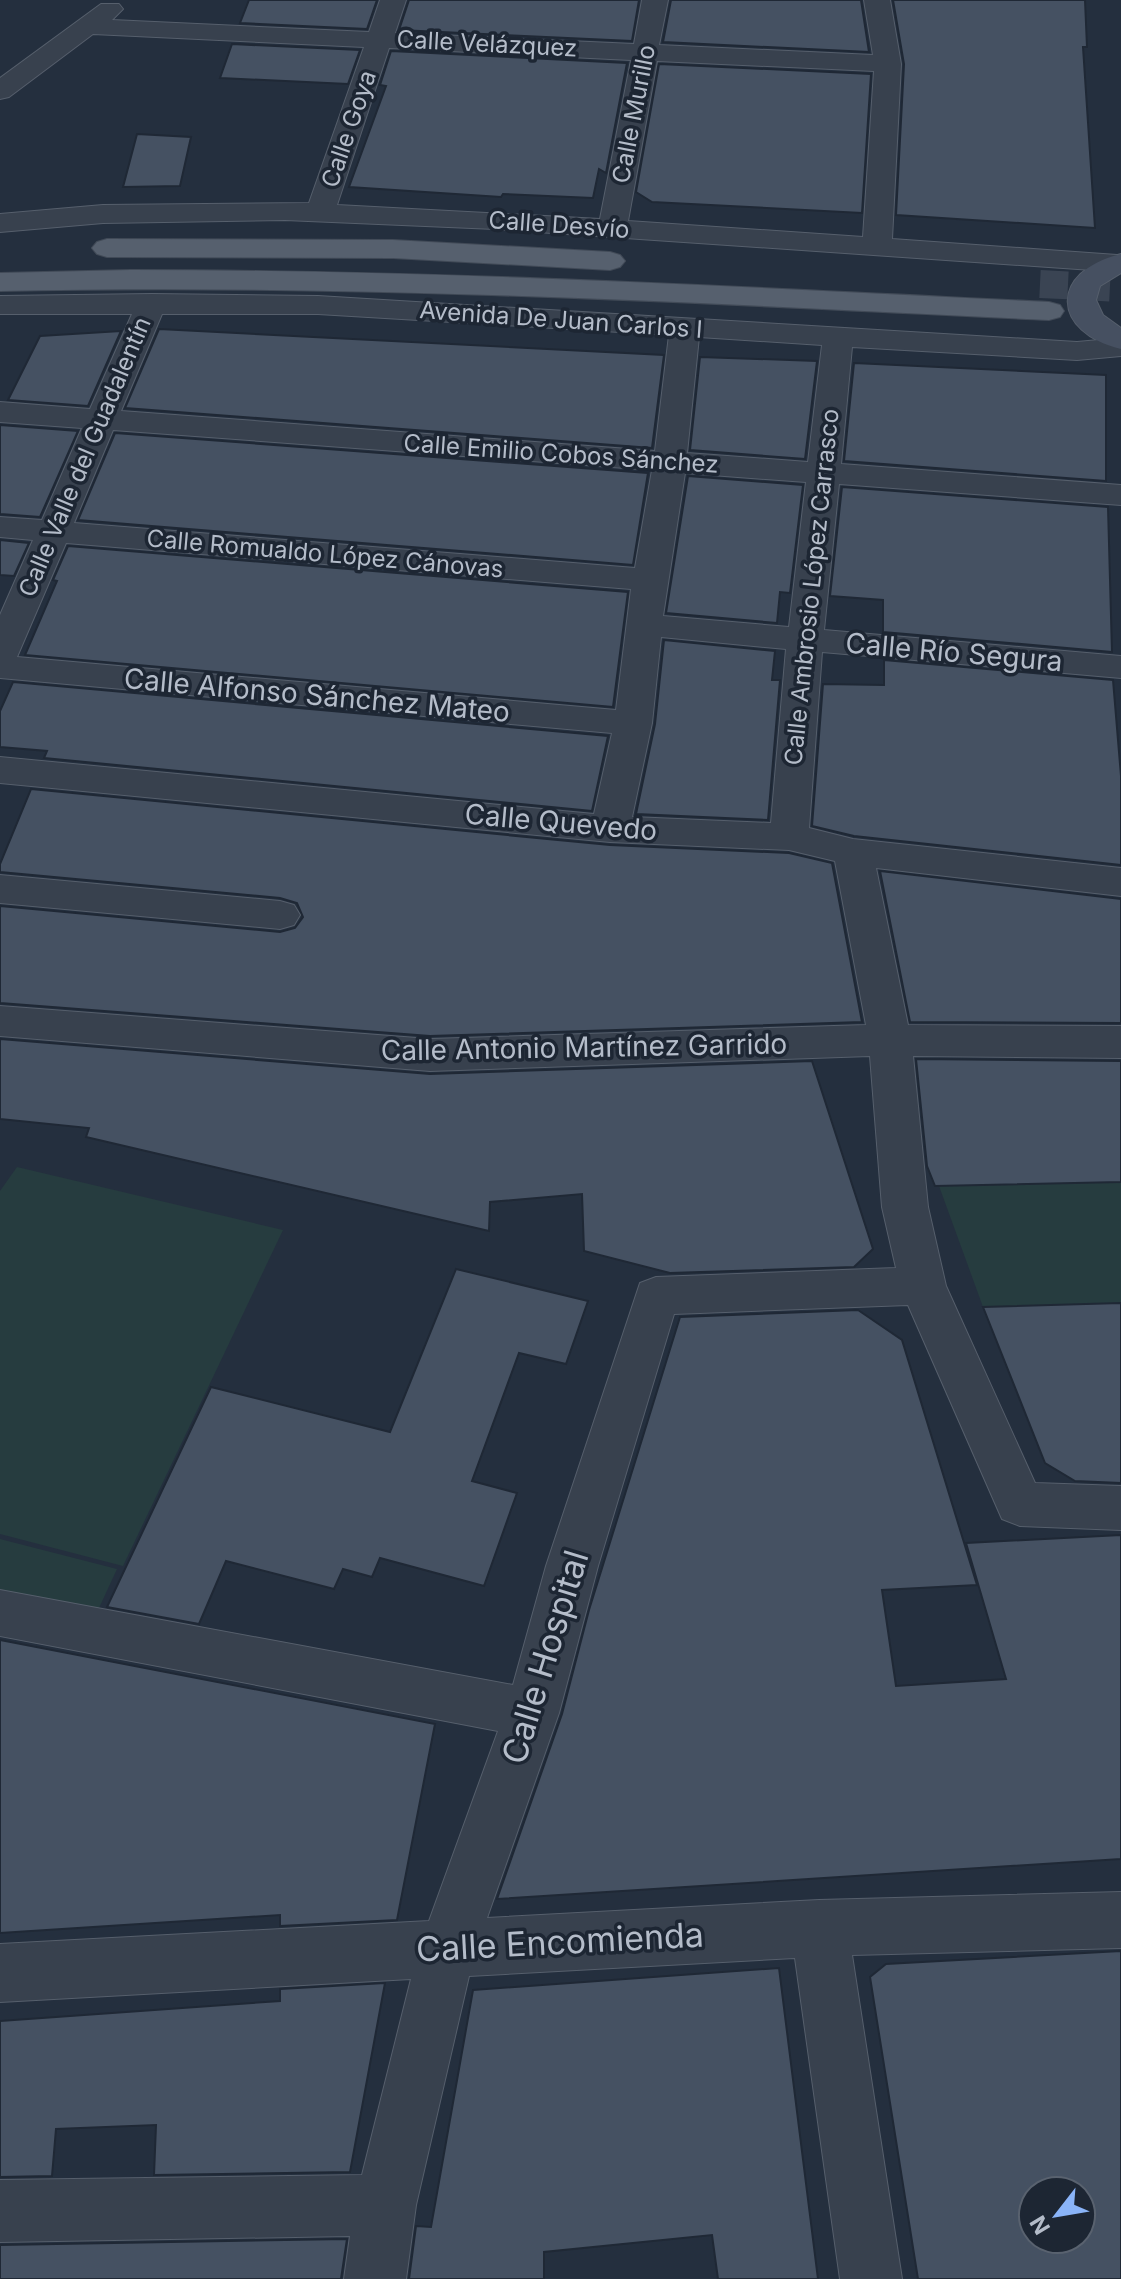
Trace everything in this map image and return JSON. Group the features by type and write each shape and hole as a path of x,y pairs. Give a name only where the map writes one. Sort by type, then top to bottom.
{"main road":[{"path":"86,249 393,249 646,262"},
{"path":"1119,264 1095,274 1082,287 1080,303 1089,320 1121,340"},
{"path":"0,282 107,278 387,281 1045,297 725,267"}],"street":[{"path":"0,91 123,0"},
{"name":"Calle Goya","path":"320,212 393,0"},
{"name":"Calle Murillo","path":"612,229 655,0"},
{"path":"877,0 888,64 877,246"},
{"name":"Calle Velázquez","path":"86,26 888,64"},
{"name":"Calle Desvío","path":"0,223 103,214 320,212 1119,264"},
{"name":"Calle Valle del Guadalentín","path":"0,656 99,420 152,303"},
{"name":"Avenida De Juan Carlos I","path":"0,305 318,305 1077,351 1121,347"},
{"path":"610,829 633,723 650,580 670,462 685,328"},
{"name":"Calle Ambrosio López Carrasco","path":"789,837 805,639 838,337"},
{"name":"Calle Emilio Cobos Sánchez","path":"0,412 1121,495"},
{"name":"Calle Romualdo López Cánovas","path":"0,527 650,580"},
{"name":"Calle Río Segura","path":"644,625 1121,667"},
{"name":"Calle Alfonso Sánchez Mateo","path":"0,667 633,723"},
{"name":"Calle Quevedo","path":"2,774 610,829 789,837 853,852 1121,882"},
{"path":"853,852 890,1040 905,1207 923,1286 1020,1504 1121,1508"},
{"path":"0,889 280,915"},
{"name":"Calle Antonio Martínez Garrido","path":"0,1021 430,1055 890,1040 1121,1042"},
{"name":"Calle Hospital","path":"375,2279 385,2205 447,1949 532,1713 572,1566 656,1296 923,1286"},
{"path":"0,1613 532,1713"},
{"name":"Calle Encomienda","path":"0,1973 819,1928 1121,1920"},
{"path":"819,1928 871,2279"},
{"path":"0,2211 385,2205"}],"green space":[{"path":"17,1167 283,1230 123,1566 0,1534 0,1191"},
{"path":"1121,1182 1121,1303 983,1307 939,1186"},
{"path":"0,1539 117,1569 93,1621 0,1602"}],"building":[{"path":"249,0 377,0 367,29 240,23"},
{"path":"409,0 639,0 632,41 399,30"},
{"path":"671,0 861,0 869,52 663,42"},
{"path":"893,0 1085,0 1087,47 1083,47 1095,228 896,215 904,64"},
{"path":"232,44 360,50 348,84 220,78"},
{"path":"391,51 627,63 606,173 599,169 593,198 503,194 501,197 349,187 386,86 380,85"},
{"path":"659,64 871,74 862,213 652,202 636,192"},
{"path":"137,134 191,137 180,186 123,187"},
{"path":"159,329 664,355 652,448 125,408"},
{"path":"121,331 88,406 8,400 40,336"},
{"path":"700,357 817,361 805,459 690,450"},
{"path":"854,363 1106,375 1106,481 844,461"},
{"path":"0,425 78,431 40,517 0,514"},
{"path":"115,433 648,473 633,565 78,520"},
{"path":"688,476 803,485 790,593 780,592 777,623 666,613"},
{"path":"842,487 1108,507 1112,652 883,632 883,600 830,596"},
{"path":"0,540 29,543 14,576 0,575"},
{"path":"68,546 628,592 613,707 25,655 57,581 53,580"},
{"path":"664,640 775,651 772,680 780,680 768,820 636,814 655,724"},
{"path":"884,660 1113,680 1121,776 1121,865 854,836 812,826 823,684 884,685"},
{"path":"13,682 608,736 592,811 44,758 47,751 0,747 0,711"},
{"path":"31,789 610,845 789,853 832,863 862,1022 430,1036 0,1003 0,906 280,932 295,928 303,917 297,903 280,898 0,872 0,864"},
{"path":"880,871 1121,899 1121,1023 910,1022"},
{"path":"0,1039 430,1074 812,1061 873,1249 854,1267 670,1273 584,1251 582,1194 490,1202 489,1231 86,1137 89,1128 0,1119"},
{"path":"916,1059 1121,1061 1121,1182 935,1186 927,1166"},
{"path":"456,1269 588,1301 566,1364 519,1353 472,1481 517,1493 484,1586 380,1558 372,1577 343,1569 334,1589 226,1561 199,1624 107,1607 211,1387 390,1432"},
{"path":"1121,1303 1121,1483 1075,1481 1045,1463 983,1307"},
{"path":"858,1310 902,1340 977,1585 882,1590 896,1686 1006,1679 966,1543 1121,1535 1121,1859 497,1899 562,1714 589,1610 680,1317"},
{"path":"0,1640 435,1724 397,1920 280,1926 280,1915 0,1933"},
{"path":"1121,1951 1121,2279 918,2279 870,1977 886,1964"},
{"path":"779,1968 818,2279 718,2279 712,2235 544,2252 544,2279 409,2279 416,2226 431,2227 473,1990"},
{"path":"385,1983 350,2172 154,2175 156,2125 56,2129 52,2176 0,2177 0,2021 280,2001 280,1989"},
{"path":"347,2239 341,2279 0,2279 0,2245"}],"tunnel":[{"path":"1040,284 1121,288"}]}
